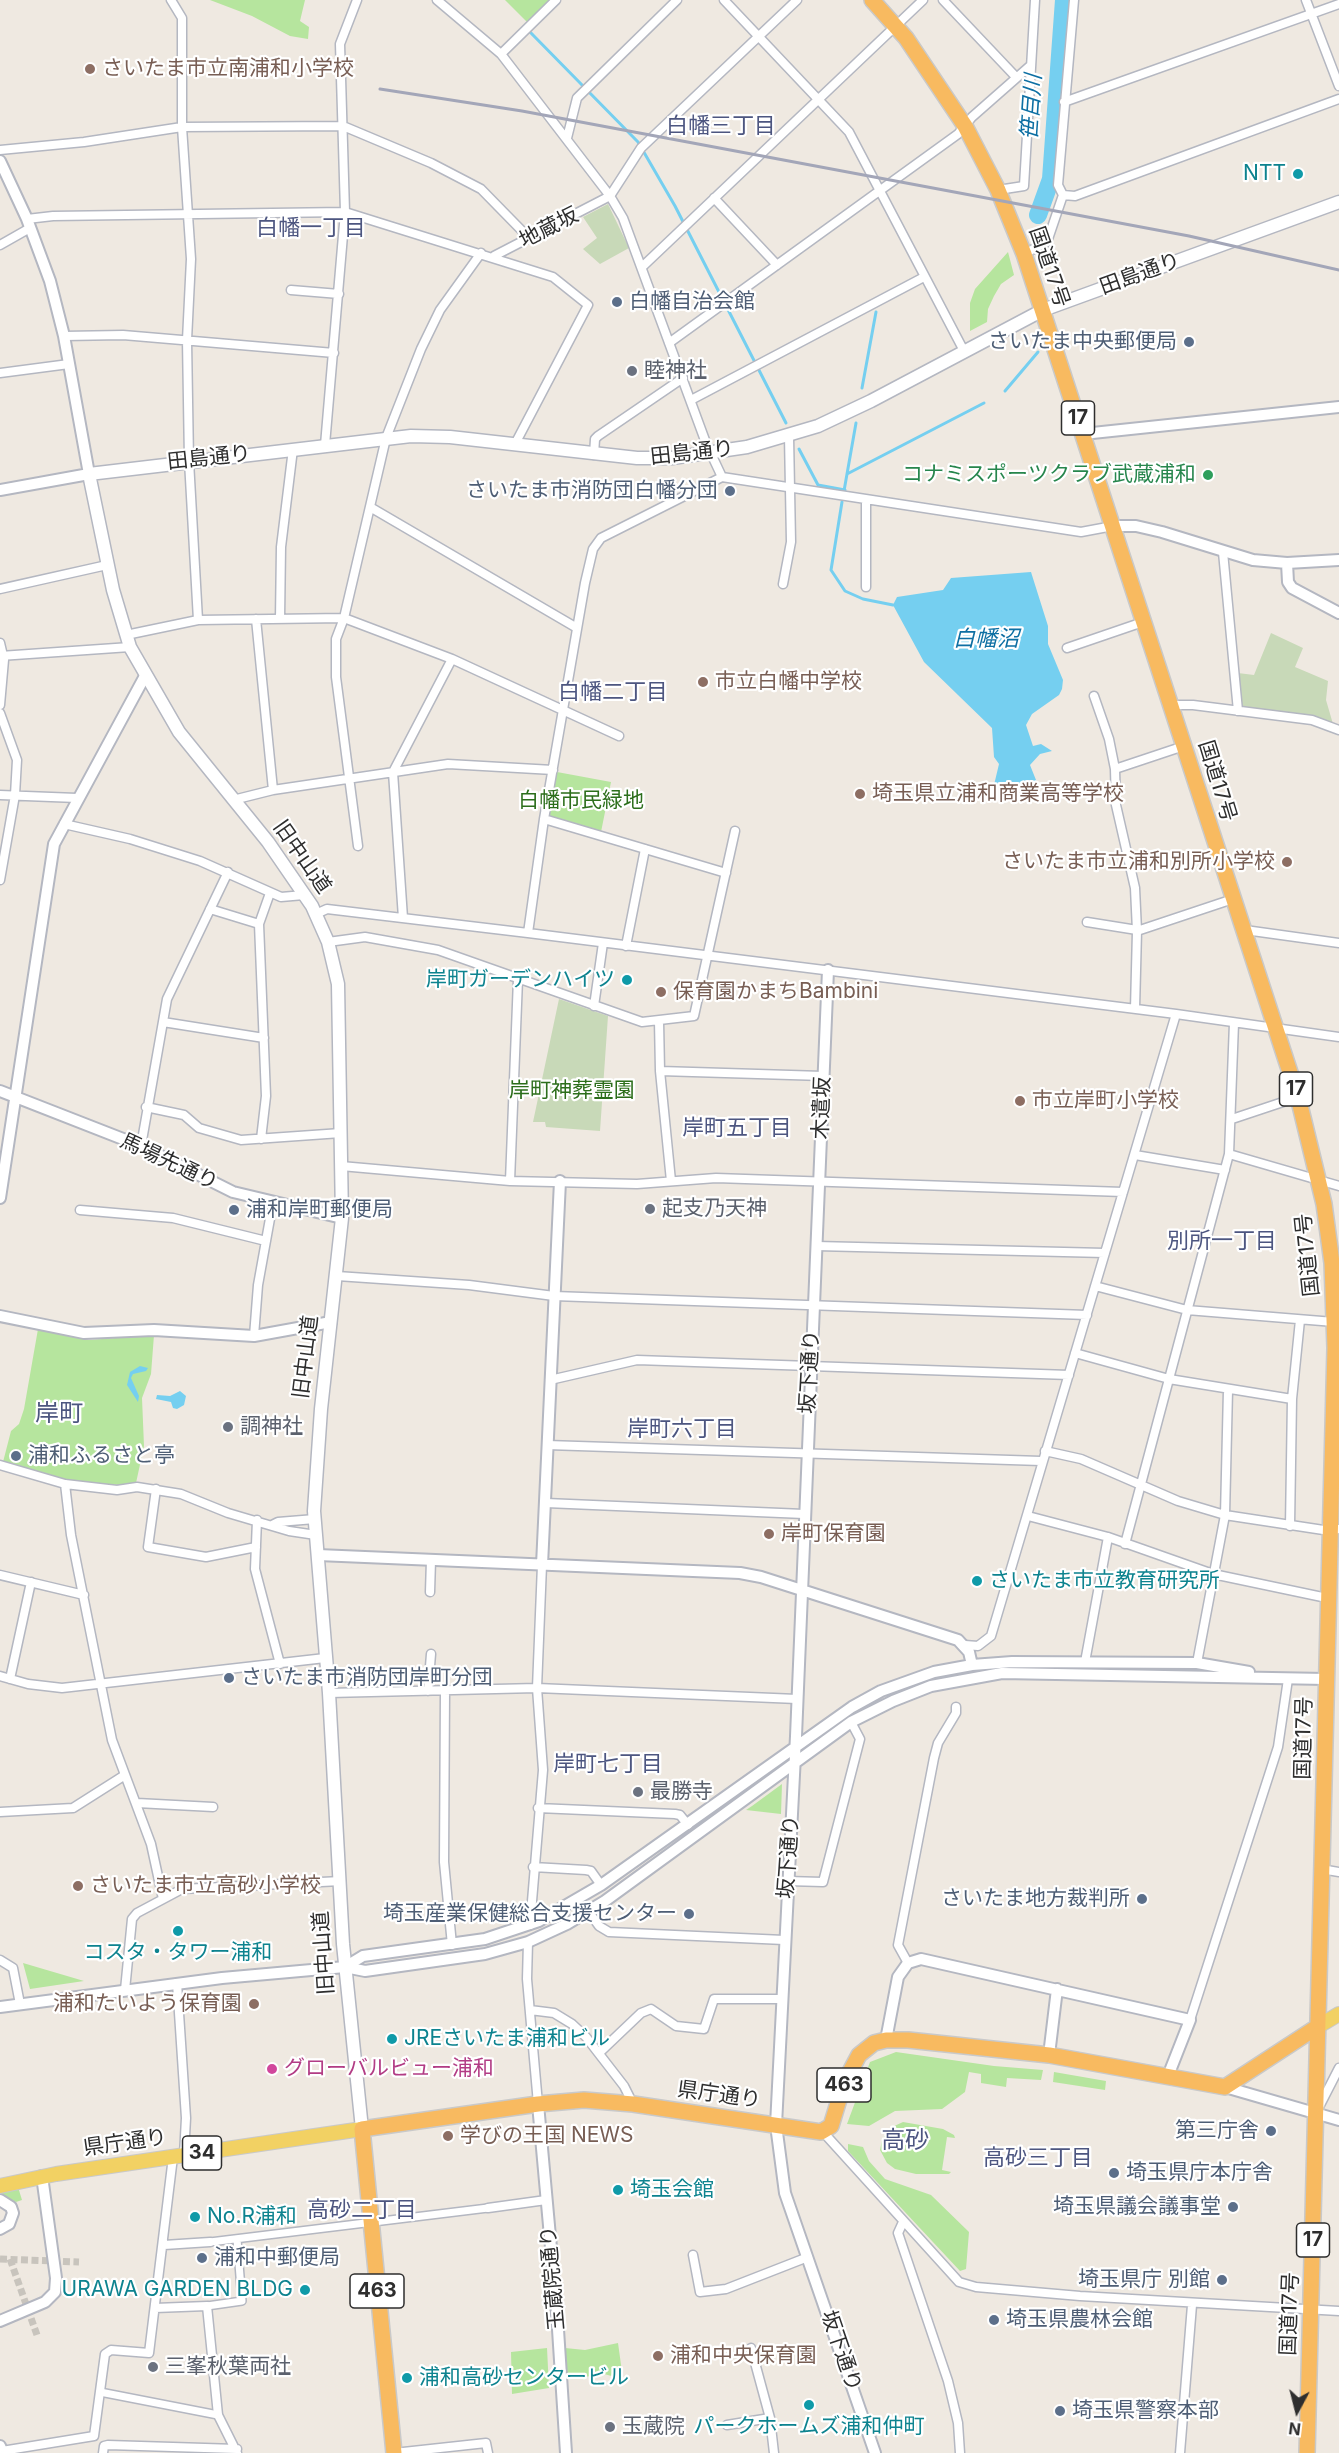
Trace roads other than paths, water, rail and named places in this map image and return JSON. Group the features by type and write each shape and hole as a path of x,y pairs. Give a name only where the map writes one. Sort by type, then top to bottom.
{"highway":[{"name":"国道17号","path":"872,0 929,70 965,126 998,190 1024,254 1245,930 1298,1097 1320,1180 1332,1263 1337,1348 1336,1446 1334,1530 1327,1598 1332,1679 1321,1869 1307,2453"},
{"path":"1225,2087 1317,2027"},
{"name":"463","path":"823,2132 828,2130 833,2122 852,2064 864,2049 886,2040 908,2040 1049,2055 1225,2087"},
{"name":"県庁通り","path":"362,2129 538,2104 584,2100 633,2104 823,2132"},
{"name":"旧中山道","path":"362,2129 394,2453"}],"main road":[{"name":"田島通り","path":"89,474 386,438 450,437 594,455 672,458 711,453 789,436 871,401 1043,310 1339,202"},
{"name":"旧中山道","path":"89,474 107,565 128,641 145,676 179,732 268,842 316,914 328,942 338,984 342,1218 315,1474 315,1519 329,1693 345,1967 362,2129"},
{"path":"1317,2027 1339,2014"},
{"name":"県庁通り","path":"42,2176 362,2129"},
{"name":"34","path":"0,2186 42,2176"}],"street":[{"path":"171,0 182,18 182,127 191,259 187,340 189,461 198,620"},
{"path":"326,445 345,212 340,44 357,0"},
{"path":"437,0 501,54 567,138 623,218 722,477"},
{"path":"501,54 556,0"},
{"path":"567,138 577,98 677,0"},
{"path":"724,0 849,132 964,351"},
{"path":"608,197 641,148 797,0"},
{"path":"642,267 923,0"},
{"path":"943,0 1016,77"},
{"path":"998,190 1024,186 1035,0"},
{"path":"1064,195 1058,185 1074,0"},
{"path":"1306,0 1339,86"},
{"path":"1064,102 1339,4"},
{"path":"669,343 958,134 1030,66"},
{"path":"1064,195 1075,196 1339,99"},
{"path":"0,150 84,142 182,127 343,126 431,163 481,189 529,238"},
{"path":"0,161 29,223 50,281 64,336 89,474"},
{"path":"1024,254 1047,242 1064,195"},
{"name":"地蔵坂","path":"494,256 608,197"},
{"path":"714,198 777,265"},
{"path":"0,245 29,223 53,216 345,212 494,256 553,277 588,305 515,444"},
{"path":"358,846 336,677 336,639 344,618 386,438 421,349 440,310 481,252"},
{"path":"691,400 924,278"},
{"path":"291,290 339,294"},
{"path":"64,336 123,335 334,353"},
{"path":"0,373 69,364"},
{"path":"594,455 595,440 598,436 683,378"},
{"path":"1083,434 1339,407"},
{"path":"783,584 791,542 789,436"},
{"path":"280,619 281,547 293,449"},
{"name":"田島通り","path":"0,490 89,474"},
{"path":"528,933 544,819 593,549 601,538 722,477 1081,532 1113,526 1136,526 1253,560 1287,564 1339,560"},
{"path":"866,500 866,587"},
{"path":"370,507 578,628"},
{"path":"1223,552 1238,711"},
{"path":"1287,564 1288,582 1292,588 1339,613"},
{"path":"0,589 107,565"},
{"path":"2,657 128,641 198,620 344,618 452,659 619,736"},
{"path":"256,619 273,790"},
{"path":"1067,648 1143,622"},
{"path":"0,643 2,657 0,705"},
{"path":"403,918 393,772 452,659"},
{"path":"0,1198 13,1097 54,844 145,676"},
{"path":"1094,696 1109,739 1115,769 1116,805 1135,888 1137,931 1135,1009"},
{"path":"1172,705 1312,720 1339,730"},
{"path":"0,713 17,760 15,795 0,880"},
{"path":"1115,769 1185,746"},
{"path":"233,800 273,790 448,764 553,771"},
{"path":"0,795 77,798"},
{"path":"544,819 726,873"},
{"path":"64,824 130,839 228,872 280,897 304,895"},
{"path":"328,942 365,938 438,950 642,1022 694,1016 709,957 735,831"},
{"path":"626,946 645,849"},
{"path":"141,1146 146,1107 167,999 228,872"},
{"path":"261,1139 266,1096 259,924 270,893"},
{"path":"1088,922 1137,931 1233,899"},
{"path":"210,909 259,924"},
{"path":"316,914 327,909 528,933 1176,1014 1339,1037"},
{"path":"1245,930 1339,943"},
{"path":"594,1006 603,943"},
{"name":"木遣坂","path":"816,1246 828,970"},
{"path":"510,1181 518,979"},
{"path":"318,1555 740,1573 771,1579 966,1645 978,1646 991,1636 1028,1516 1041,1461 1069,1375 1176,1014"},
{"path":"659,1021 660,1071 671,1181"},
{"path":"163,1022 264,1038"},
{"path":"1125,1544 1229,1154 1234,1023"},
{"path":"660,1071 823,1076"},
{"name":"馬場先通り","path":"0,1092 141,1146 233,1192 342,1218"},
{"path":"1232,1119 1298,1097"},
{"path":"146,1107 184,1115 199,1128 241,1140 341,1133"},
{"path":"1229,1154 1339,1186"},
{"path":"1135,1155 1225,1170"},
{"path":"341,1166 510,1181 637,1184 716,1178 1123,1192"},
{"path":"530,1925 533,1867 543,1770 537,1688 560,1181"},
{"path":"254,1336 273,1202"},
{"path":"80,1210 173,1218 266,1241"},
{"path":"816,1246 1105,1253"},
{"name":"坂下通り","path":"816,1246 795,1749 776,2125 785,2193 875,2453"},
{"path":"337,1276 469,1286 554,1296 1087,1315"},
{"path":"1095,1286 1187,1310 1334,1322"},
{"path":"0,1316 84,1333 154,1330 254,1336 331,1322"},
{"path":"1290,1526 1292,1399 1299,1320"},
{"path":"1075,1353 1169,1379 1292,1399"},
{"path":"550,1380 638,1360 811,1364 1069,1375"},
{"path":"1197,1663 1225,1515 1228,1390"},
{"path":"547,1445 1041,1461"},
{"path":"1045,1451 1081,1459 1178,1501 1225,1515 1290,1526 1334,1530"},
{"path":"0,1464 65,1484 117,1490 137,1487 181,1494 228,1513 289,1531 316,1535"},
{"path":"65,1484 71,1535 112,1740 151,1844 163,1899"},
{"path":"156,1489 148,1547 206,1557 256,1547"},
{"path":"546,1503 804,1514"},
{"path":"1028,1516 1108,1538 1213,1574 1327,1598"},
{"path":"272,1525 278,1522 315,1519"},
{"path":"257,1520 255,1569 280,1664"},
{"path":"1085,1662 1108,1538"},
{"path":"430,1592 431,1560"},
{"path":"0,1575 84,1595"},
{"path":"10,1678 31,1582"},
{"path":"966,1645 972,1665"},
{"path":"428,1691 431,1654"},
{"path":"0,1676 28,1684 62,1688 325,1658"},
{"path":"345,1967 363,1956 485,1939 530,1925 576,1902 852,1707 881,1691 934,1672 972,1665 1012,1662 1197,1663 1288,1679"},
{"path":"0,2007 177,1983 345,1967 365,1971 453,1960 528,1942 589,1912 851,1722 893,1701 931,1686 1002,1673 1332,1679"},
{"path":"1168,2076 1190,2020 1273,1764 1288,1679"},
{"path":"329,1693 537,1688 797,1699"},
{"path":"446,1691 444,1862 452,1945"},
{"path":"908,1963 897,1945 934,1758 938,1743 956,1713 956,1707"},
{"path":"787,1881 823,1882 860,1739 851,1722"},
{"path":"0,1812 73,1808 125,1775"},
{"path":"137,1803 213,1807"},
{"path":"538,1808 675,1814 680,1815 688,1825"},
{"path":"533,1867 586,1870 594,1875 601,1885"},
{"path":"1321,1869 1339,1872"},
{"path":"125,1990 132,1919 137,1913 182,1889 341,1881"},
{"path":"589,1912 599,1926 609,1932 784,1940"},
{"path":"528,1942 530,2010 538,2104"},
{"path":"886,2040 898,1977 908,1963 921,1959 1190,2020"},
{"path":"0,1960 14,1968 20,2004"},
{"path":"177,1983 186,2118 178,2156 149,2353 108,2351 94,2436 103,2450 237,2451 218,2415 207,2306"},
{"path":"1049,2055 1057,1989"},
{"path":"599,2054 640,2013 651,2008 676,2026 704,2029 714,1998 782,1999"},
{"path":"530,2010 554,2013 572,2024 624,2086 633,2104"},
{"path":"1316,2113 1339,2068"},
{"path":"1225,2087 1339,2120"},
{"name":"玉蔵院通り","path":"538,2104 557,2314 566,2453"},
{"path":"823,2132 959,2282 999,2289 1192,2305 1339,2311"},
{"path":"0,2321 45,2302 55,2292 56,2278 42,2176"},
{"path":"0,2200 11,2207 13,2213 9,2224 0,2229"},
{"path":"164,2245 370,2224 546,2200"},
{"path":"903,2222 898,2233 948,2381 958,2423 960,2453"},
{"path":"156,2308 207,2306 242,2301 237,2239"},
{"path":"693,2255 700,2292 726,2289 808,2257"},
{"path":"1180,2453 1192,2305"},
{"path":"751,2348 770,2418 774,2453"},
{"path":"100,2392 218,2415"},
{"path":"728,2425 770,2418"},
{"path":"2,2450 94,2436"},
{"path":"394,2453 486,2443 488,2453"}],"water":[{"name":"白幡沼","path":"1031,572 1048,626 1048,644 1063,680 1059,695 1032,714 1026,725 1033,746 1041,744 1052,751 1040,754 1030,765 1038,785 1015,791 1001,785 994,785 999,764 994,757 992,728 924,662 893,605 897,597 943,590 951,578"},
{"path":"140,1366 148,1368 146,1371 133,1374 131,1378 139,1396 138,1402 127,1385 130,1372"},
{"path":"180,1391 186,1396 184,1405 177,1409 173,1408 171,1402 156,1399 157,1395 170,1396"}],"waterway":[{"name":"笹目川","path":"1038,215 1051,179 1064,0"},
{"path":"530,32 638,142 675,206 786,423"},
{"path":"862,388 876,312"},
{"path":"1005,391 1038,352"},
{"path":"847,474 984,403"},
{"path":"844,491 856,423"},
{"path":"799,449 818,485 845,490"},
{"path":"842,502 831,570 845,591 863,599 893,605"}],"tunnel":[{"path":"0,2259 79,2262"},
{"path":"10,2259 37,2335"}],"railway":[{"path":"380,89 522,111 1189,236 1339,270"}],"place":[{"name":"さいたま市立南浦和小学校","path":"90,69"},
{"name":"NTT","path":"1298,174"},
{"name":"白幡自治会館","path":"617,302"},
{"name":"さいたま中央郵便局","path":"1189,342"},
{"name":"睦神社","path":"632,371"},
{"name":"コナミスポーツクラブ武蔵浦和","path":"1208,475"},
{"name":"さいたま市消防団白幡分団","path":"730,491"},
{"name":"市立白幡中学校","path":"703,682"},
{"name":"埼玉県立浦和商業高等学校","path":"860,794"},
{"name":"さいたま市立浦和別所小学校","path":"1287,862"},
{"name":"岸町ガーデンハイツ","path":"627,980"},
{"name":"保育園かまちBambini","path":"661,992"},
{"name":"市立岸町小学校","path":"1020,1101"},
{"name":"起支乃天神","path":"650,1209"},
{"name":"浦和岸町郵便局","path":"234,1210"},
{"name":"調神社","path":"228,1427"},
{"name":"浦和ふるさと亭","path":"16,1456"},
{"name":"岸町保育園","path":"769,1534"},
{"name":"さいたま市立教育研究所","path":"977,1581"},
{"name":"さいたま市消防団岸町分団","path":"229,1678"},
{"name":"最勝寺","path":"638,1792"},
{"name":"さいたま市立高砂小学校","path":"78,1886"},
{"name":"さいたま地方裁判所","path":"1142,1899"},
{"name":"埼玉産業保健総合支援センター","path":"689,1914"},
{"name":"コスタ・タワー浦和","path":"178,1931"},
{"name":"浦和たいよう保育園","path":"254,2004"},
{"name":"JREさいたま浦和ビル","path":"392,2039"},
{"name":"グローバルビュー浦和","path":"272,2069"},
{"name":"第三庁舎","path":"1271,2131"},
{"name":"学びの王国 NEWS","path":"448,2136"},
{"name":"埼玉県庁本庁舎","path":"1114,2173"},
{"name":"埼玉会館","path":"618,2190"},
{"name":"埼玉県議会議事堂","path":"1233,2207"},
{"name":"No.R浦和","path":"195,2217"},
{"name":"浦和中郵便局","path":"202,2258"},
{"name":"埼玉県庁 別館","path":"1222,2280"},
{"name":"URAWA GARDEN BLDG","path":"305,2290"},
{"name":"埼玉県農林会館","path":"994,2320"},
{"name":"浦和中央保育園","path":"658,2356"},
{"name":"三峯秋葉両社","path":"153,2367"},
{"name":"浦和高砂センタービル","path":"407,2378"},
{"name":"パークホームズ浦和仲町","path":"809,2405"},
{"name":"埼玉県警察本部","path":"1060,2411"},
{"name":"玉蔵院","path":"610,2427"}],"district":[{"name":"白幡三丁目","path":"721,126"},
{"name":"白幡一丁目","path":"311,228"},
{"name":"白幡二丁目","path":"613,692"},
{"name":"岸町五丁目","path":"737,1128"},
{"name":"別所一丁目","path":"1222,1241"},
{"name":"岸町","path":"59,1414"},
{"name":"岸町六丁目","path":"682,1429"},
{"name":"岸町七丁目","path":"608,1764"},
{"name":"高砂","path":"905,2141"},
{"name":"高砂三丁目","path":"1038,2158"},
{"name":"高砂二丁目","path":"362,2210"}],"park label":[{"name":"白幡市民緑地","path":"581,801"},
{"name":"岸町神葬霊園","path":"572,1091"}]}
